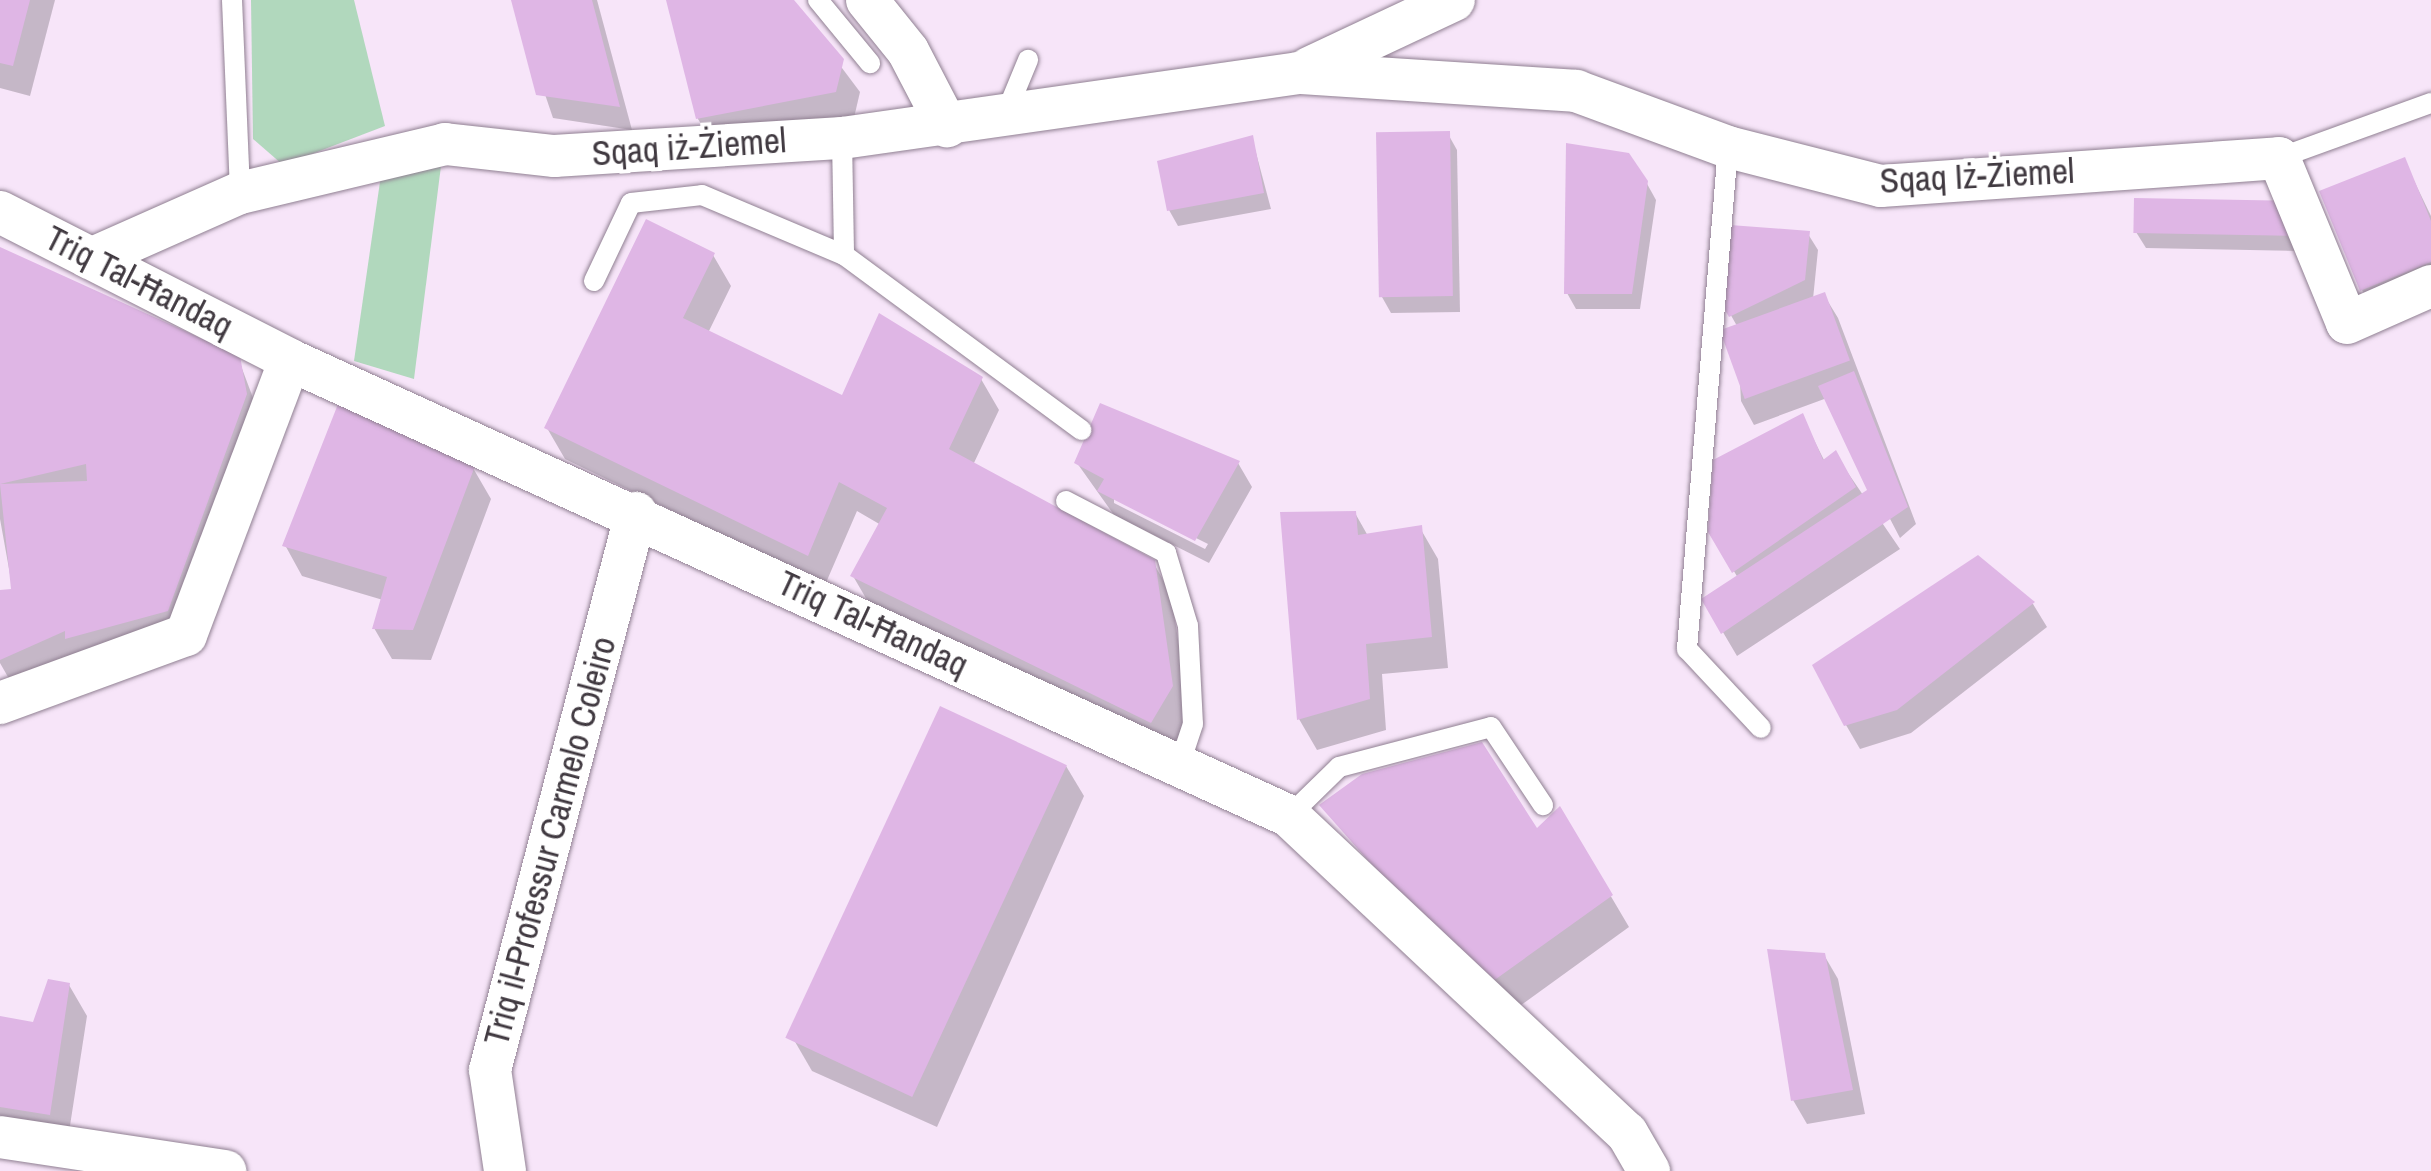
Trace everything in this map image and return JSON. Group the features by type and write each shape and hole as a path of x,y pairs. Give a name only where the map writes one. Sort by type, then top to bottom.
{"street":[{"path":"867,0 947,126"},
{"path":"1300,73 1454,0"},
{"name":"Sqaq iż-Żiemel","path":"93,258 240,193 446,144 554,156 842,138 1004,120 1300,73"},
{"name":"Sqaq Iż-Żiemel","path":"1300,73 1576,91 1728,147 1881,186 2279,158"},
{"path":"2279,158 2347,323 2431,286"},
{"name":"Triq Tal-Ħandaq","path":"0,212 290,360 636,513 1289,816 1627,1132 1649,1171"},
{"path":"0,704 186,635 290,360"},
{"name":"Triq il-Professur Carmelo Coleiro","path":"505,1171 490,1070 636,513"},
{"path":"0,1136 225,1171"}],"lane":[{"path":"232,0 240,193"},
{"path":"818,0 870,63"},
{"path":"1004,120 1028,60"},
{"path":"2279,158 2431,104"},
{"path":"842,138 844,255"},
{"path":"1728,147 1687,649 1761,728"},
{"path":"594,282 631,203 702,195 844,255 1082,430"},
{"path":"1066,501 1166,553 1188,626 1192,724 1180,766"},
{"path":"1289,816 1339,767 1491,726 1543,804"}],"green space":[{"path":"251,0 354,0 385,126 283,165 253,139"},
{"path":"442,158 414,379 354,361 382,168"}],"building":[{"path":"0,0 30,0 13,66 0,63"},
{"path":"511,0 592,0 620,107 536,95"},
{"path":"666,0 794,0 844,59 836,92 696,119"},
{"path":"1450,131 1453,296 1379,297 1376,132"},
{"path":"1253,135 1264,193 1167,211 1157,161"},
{"path":"1566,143 1629,153 1648,181 1632,294 1564,294"},
{"path":"2405,157 2431,221 2431,262 2360,291 2319,191"},
{"path":"2134,198 2289,201 2288,236 2133,233"},
{"path":"646,219 715,253 683,318 842,395 879,313 983,377 949,449 1155,560 1173,686 1151,723 850,576 887,508 839,482 808,556 544,428"},
{"path":"1730,225 1810,231 1805,280 1729,317 1721,303"},
{"path":"0,247 240,356 247,394 168,611 65,639 65,631 0,660 0,590 11,589 0,484","holes":["86,464 87,481 0,484"]},
{"path":"1825,292 1850,361 1745,399 1720,330"},
{"path":"1854,371 1908,507 1721,634 1701,599 1867,490 1818,386"},
{"path":"340,399 475,466 413,630 372,629 387,577 282,546"},
{"path":"1100,403 1240,461 1195,541 1097,491 1104,479 1074,463"},
{"path":"1803,413 1823,460 1836,450 1856,487 1732,573 1708,532 1713,460"},
{"path":"1356,511 1358,535 1422,525 1432,637 1366,644 1370,699 1297,720 1280,512"},
{"path":"1978,555 2035,602 1897,710 1844,726 1812,665"},
{"path":"940,706 1067,765 912,1097 785,1038"},
{"path":"1482,742 1537,828 1560,806 1613,895 1482,989 1319,805 1362,774"},
{"path":"1767,949 1825,953 1853,1090 1791,1101"},
{"path":"48,979 70,983 50,1115 0,1107 0,1016 33,1022"}]}
